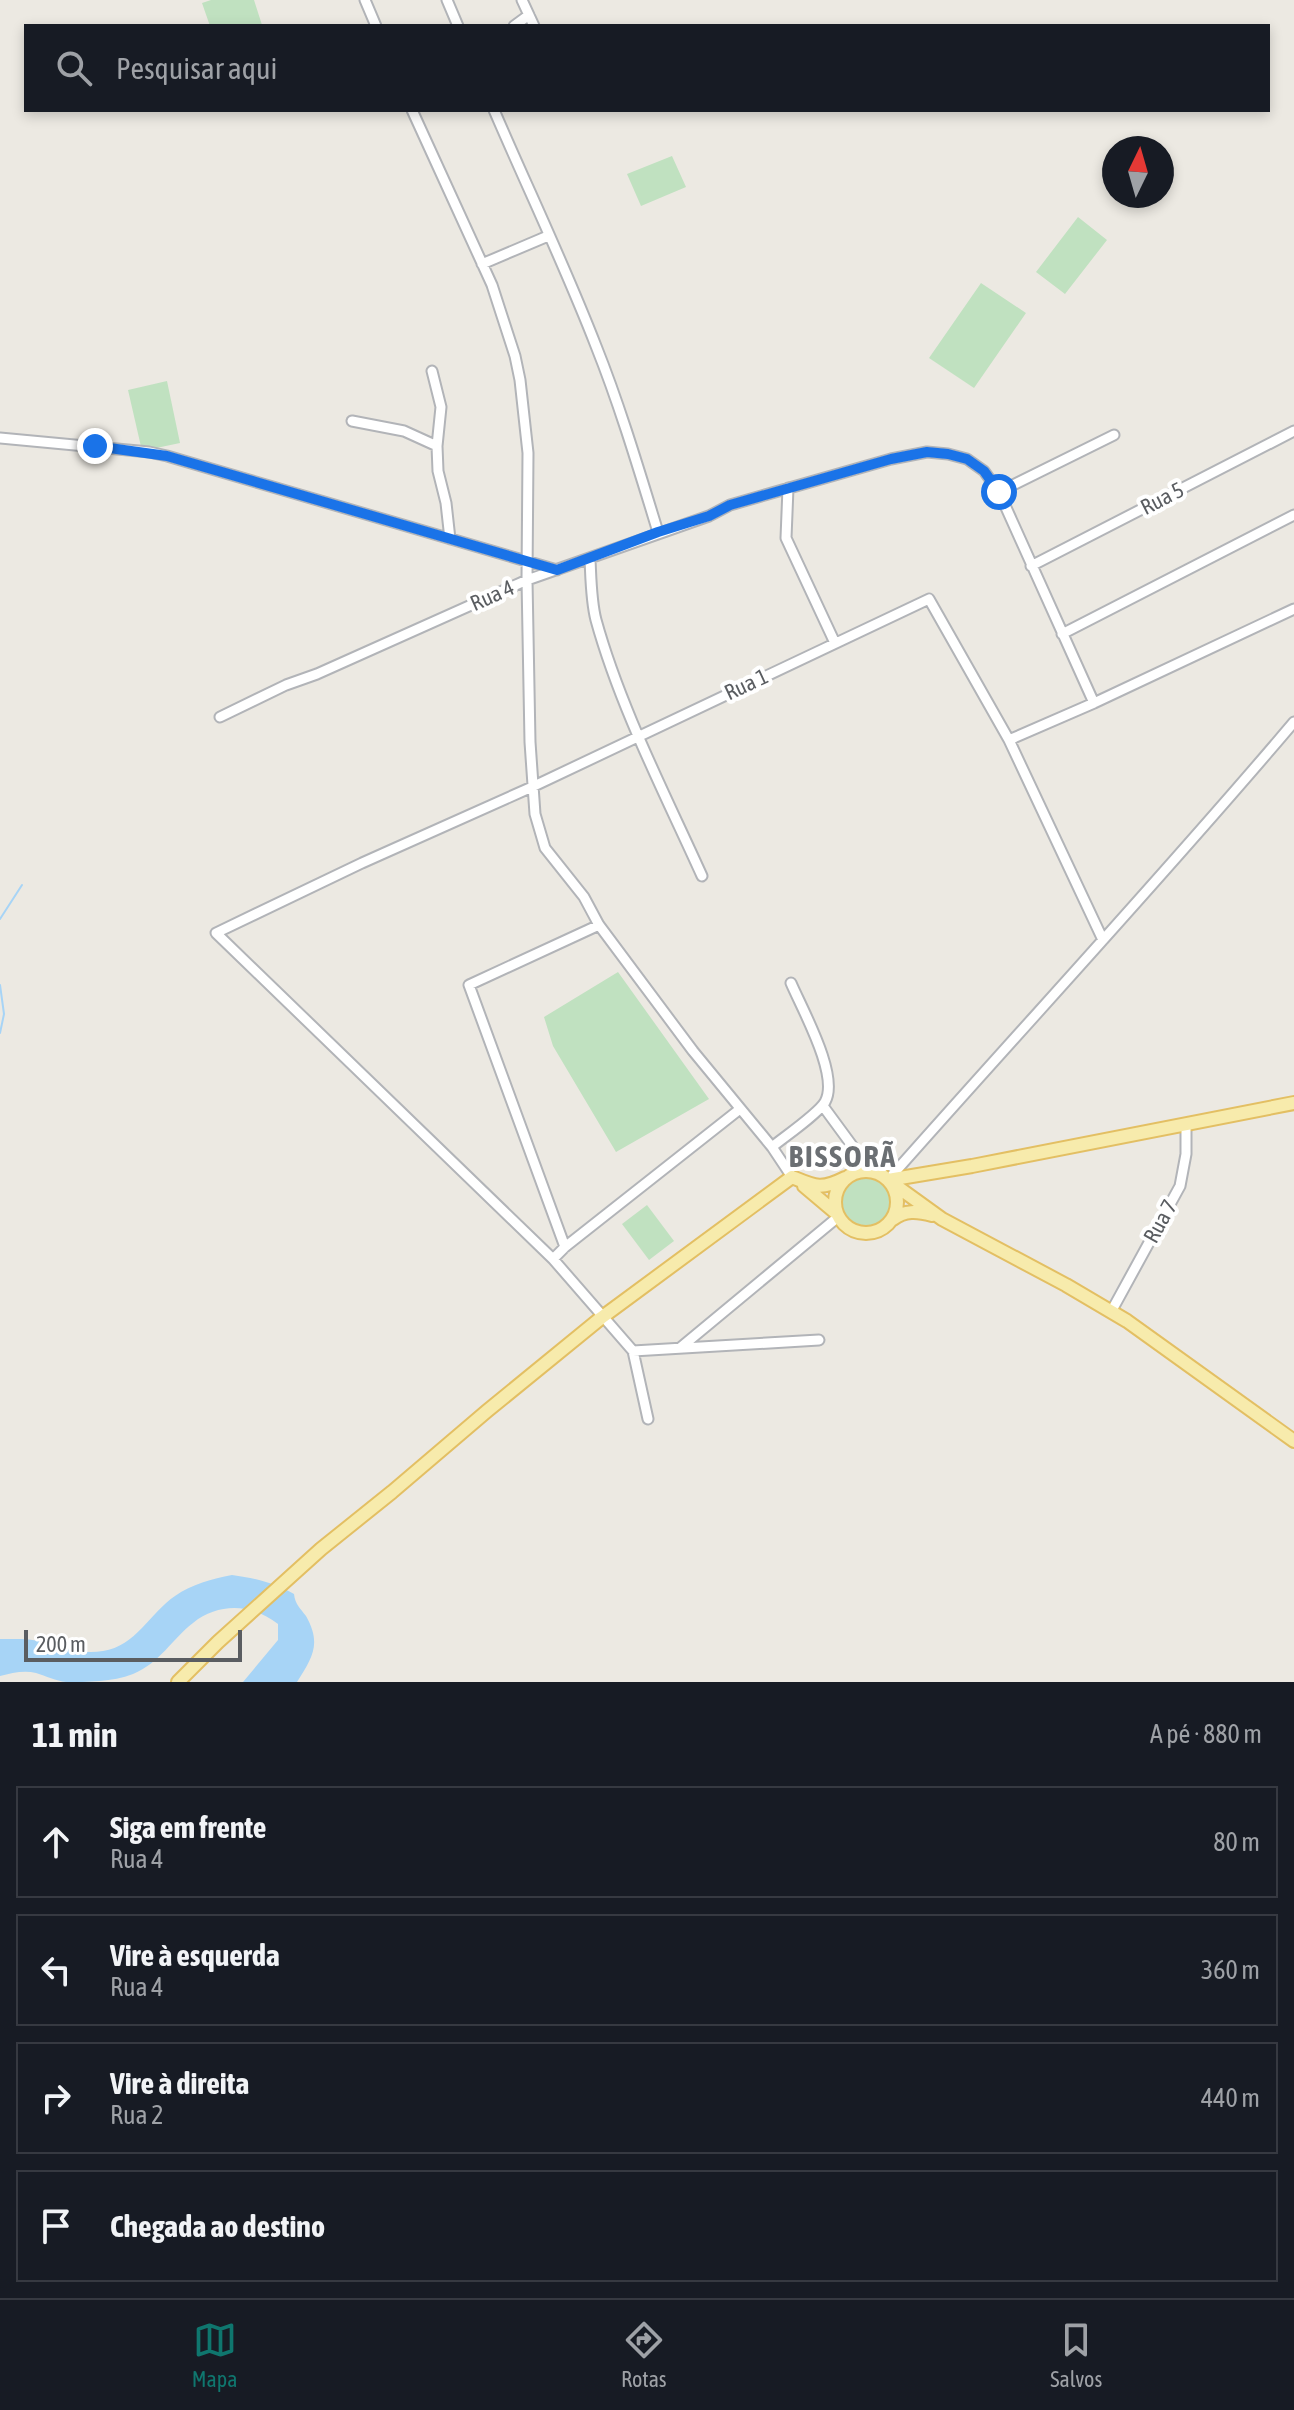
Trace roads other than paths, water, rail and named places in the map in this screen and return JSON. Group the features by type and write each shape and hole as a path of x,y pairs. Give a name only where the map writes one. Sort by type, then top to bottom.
{"main road":[{"path":"884,1177 1294,1103"},
{"path":"792,1177 823,1187 861,1171 884,1177 942,1219 1111,1312 1294,1441"},
{"path":"838,1216 835,1195 840,1184 849,1176"},
{"path":"792,1177 816,1195 849,1229 863,1233 877,1232 901,1214 915,1211 942,1219"},
{"path":"178,1682 321,1549 601,1318 792,1177"},
{"path":"884,1177 897,1199 891,1220"}],"street":[{"path":"365,0 375,24"},
{"path":"447,0 457,24"},
{"path":"522,0 533,24"},
{"path":"517,24 529,15"},
{"path":"413,112 503,315 520,380 528,453 527,580 532,787 537,823 545,848 584,897 599,925 693,1051 772,1147 792,1177"},
{"path":"495,112 564,266 608,377 658,532"},
{"path":"482,264 548,236"},
{"path":"432,371 441,407 438,471 450,539"},
{"path":"352,421 404,431 437,446"},
{"name":"Rua 5","path":"1031,566 1294,431"},
{"path":"999,492 1114,435"},
{"path":"0,438 149,452 557,570"},
{"name":"Rua 4","path":"220,717 527,580 709,516 730,505 891,459 927,452 967,459 984,471 999,492 1094,703"},
{"path":"788,488 786,538 835,643"},
{"path":"1062,634 1294,515"},
{"path":"590,559 595,619 639,736 702,876"},
{"name":"Rua 1","path":"553,1259 216,933 929,599 1009,740 1103,940"},
{"path":"1009,740 1294,609"},
{"path":"823,1106 859,1155 884,1177 1209,823 1294,722"},
{"path":"565,1247 469,985 599,925"},
{"path":"772,1147 823,1106 829,1092 826,1066 791,983"},
{"path":"648,1419 633,1351 601,1318 553,1259 740,1109"},
{"name":"Rua 7","path":"1111,1312 1180,1186 1185,1170 1186,1124"},
{"path":"849,1176 857,1165 859,1155"},
{"path":"680,1348 838,1216"},
{"path":"633,1351 819,1340"}],"water":[{"path":"232,1575 264,1582 294,1594 311,1626 314,1643 311,1658 297,1682 243,1682 278,1640 278,1624 258,1612 236,1608 203,1616 151,1664 125,1677 66,1682 32,1672 0,1676 0,1639 32,1640 87,1652 115,1648 134,1636 166,1603 182,1592 202,1582"}],"waterway":[{"path":"0,919 22,885"},
{"path":"0,985 4,1014 0,1033"}],"district":[{"name":"BISSORÃ","path":"843,1157"}]}
